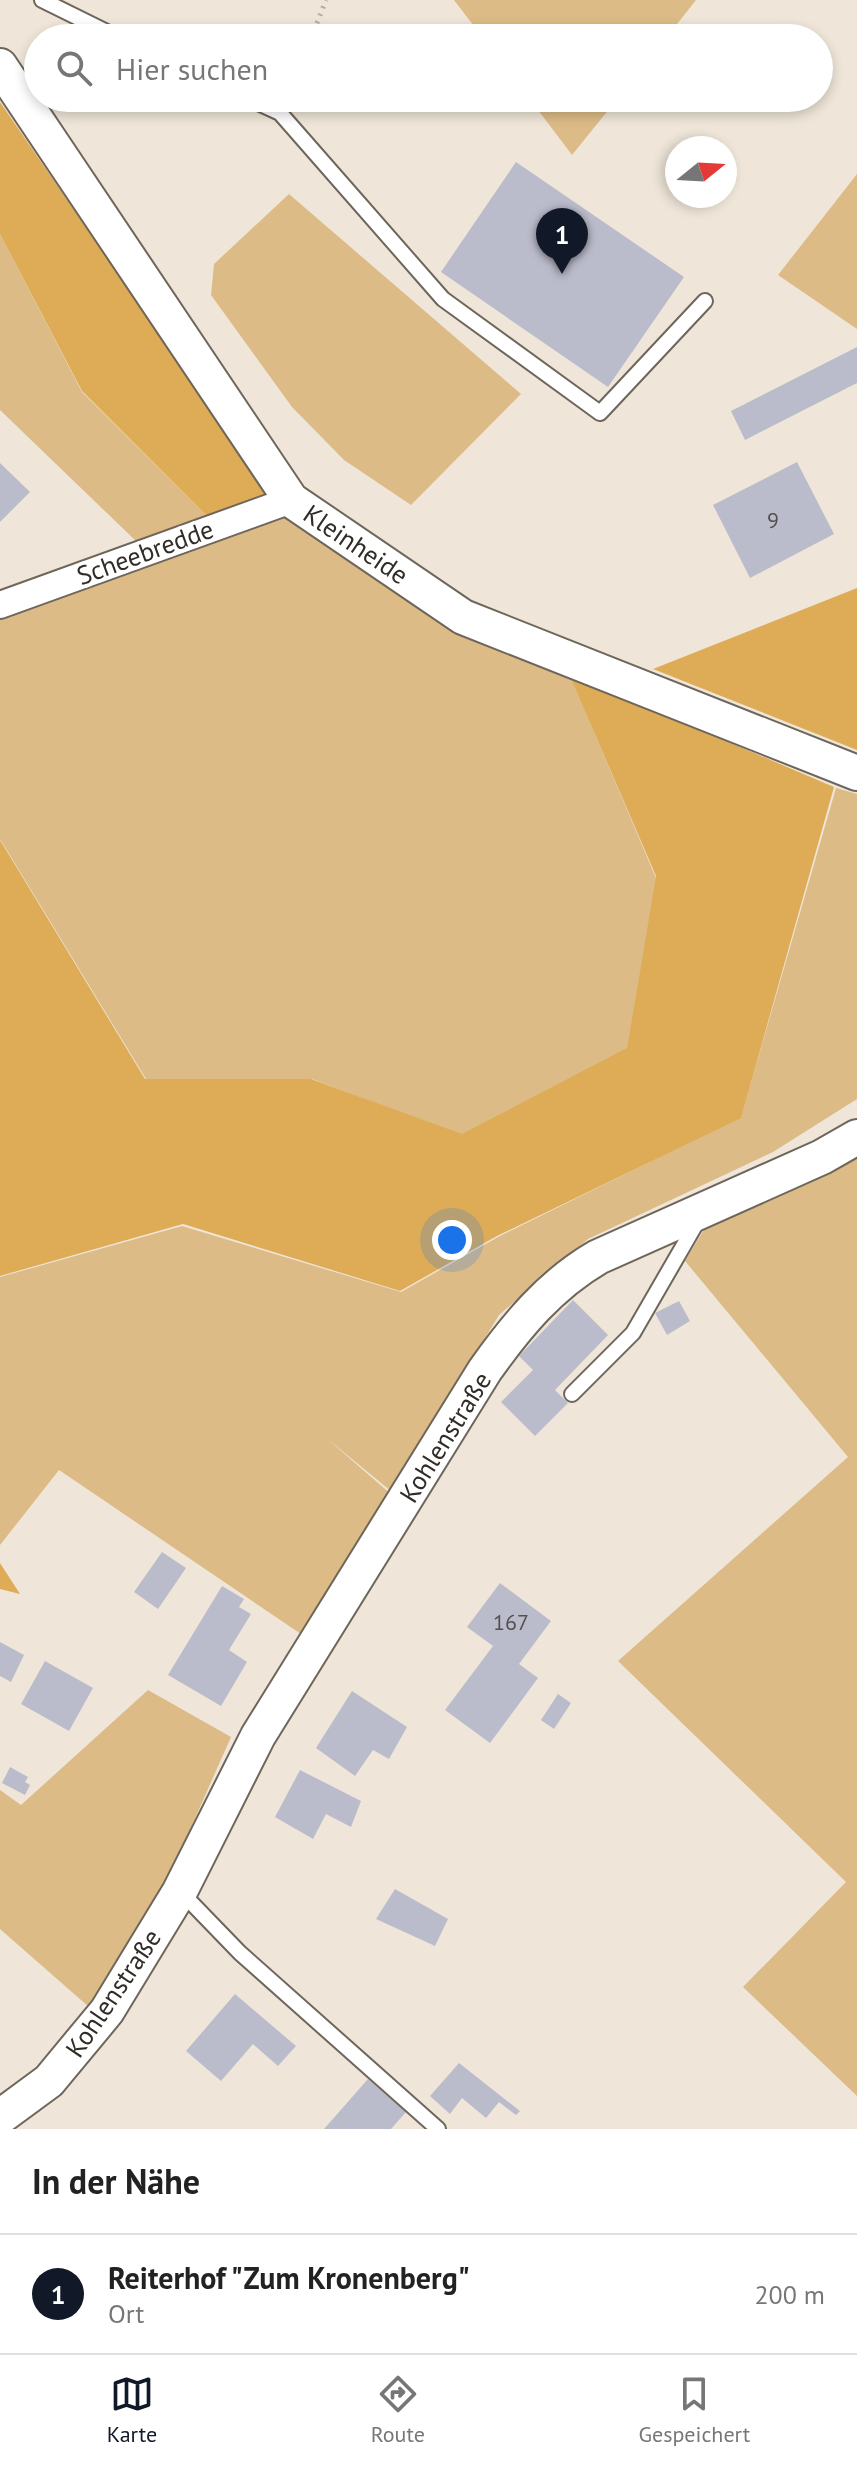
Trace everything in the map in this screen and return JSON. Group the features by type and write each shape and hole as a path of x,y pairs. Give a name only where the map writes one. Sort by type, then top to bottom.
{"street":[{"name":"Kleinheide","path":"0,66 24,102"},
{"name":"Kleinheide","path":"31,112 291,500 463,617 857,773"},
{"name":"Scheebredde","path":"0,605 291,500"},
{"name":"Kohlenstraße","path":"0,2117 49,2081 79,2048 130,1975 180,1891 258,1736 485,1370 515,1328 575,1270 822,1157 857,1137"}],"lane":[{"path":"42,0 91,24"},
{"path":"278,112 443,299 600,413 705,301"},
{"path":"572,1394 633,1333 704,1209"},
{"path":"180,1891 240,1953 438,2129"}],"path":[{"path":"317,24 326,0"}],"shaded area":[{"path":"454,0 696,0 677,24 472,24"},
{"path":"0,102 268,493 208,517 82,391 0,234"},
{"path":"540,112 607,112 572,155"},
{"path":"857,174 857,329 778,275"},
{"path":"289,194 521,394 411,505 344,460 292,407 211,295 214,264"},
{"path":"0,234 82,392 208,517 137,542 0,410"},
{"path":"289,510 569,673 656,878 627,1050 461,1135 312,1079 146,1079 0,839 0,612"},
{"path":"857,588 857,750 653,669"},
{"path":"569,674 834,787 741,1118 497,1236 400,1291 183,1224 0,1276 0,840 145,1079 311,1079 462,1134 627,1048 656,876"},
{"path":"836,788 857,794 857,1099 773,1152 588,1239 499,1315 392,1492 324,1436 392,1495 301,1634 59,1470 0,1545 0,1277 182,1226 401,1292 498,1237 741,1117"},
{"path":"857,1148 857,2096 743,1987 846,1882 618,1661 848,1457 685,1261 705,1228 797,1185"},
{"path":"0,1563 20,1594 0,1589"},
{"path":"148,1690 231,1737 169,1877 97,2014 0,1929 0,1790 21,1805"}],"building":[{"path":"516,162 684,277 608,387 441,272"},
{"path":"857,347 857,383 745,440 731,411"},
{"path":"797,462 834,534 750,578 713,505"},
{"path":"0,463 30,492 0,522"},
{"path":"573,1300 608,1335 555,1390 568,1403 535,1436 501,1402 533,1370 519,1356"},
{"path":"679,1301 690,1321 667,1335 655,1313"},
{"path":"162,1552 186,1568 158,1609 134,1592"},
{"path":"500,1583 551,1621 519,1664 538,1678 490,1743 445,1710 493,1646 467,1627"},
{"path":"222,1586 244,1599 239,1607 251,1614 229,1650 247,1662 221,1706 168,1675"},
{"path":"0,1642 24,1655 11,1682 0,1676"},
{"path":"45,1661 93,1688 69,1731 21,1704"},
{"path":"352,1691 407,1727 389,1759 373,1750 355,1776 316,1748"},
{"path":"558,1694 571,1703 554,1729 541,1720"},
{"path":"10,1767 28,1777 25,1782 30,1785 25,1795 2,1783"},
{"path":"300,1770 361,1801 351,1827 326,1814 313,1839 275,1817"},
{"path":"395,1889 448,1919 435,1946 376,1919"},
{"path":"235,1994 296,2046 278,2066 253,2044 221,2081 186,2051"},
{"path":"459,2063 520,2111 516,2115 499,2102 486,2118 462,2098 450,2114 430,2096"},
{"path":"368,2079 406,2112 391,2129 324,2129"}],"place":[{"name":"Reiterhof \"Zum Kronenberg\"","path":"562,274"}]}
